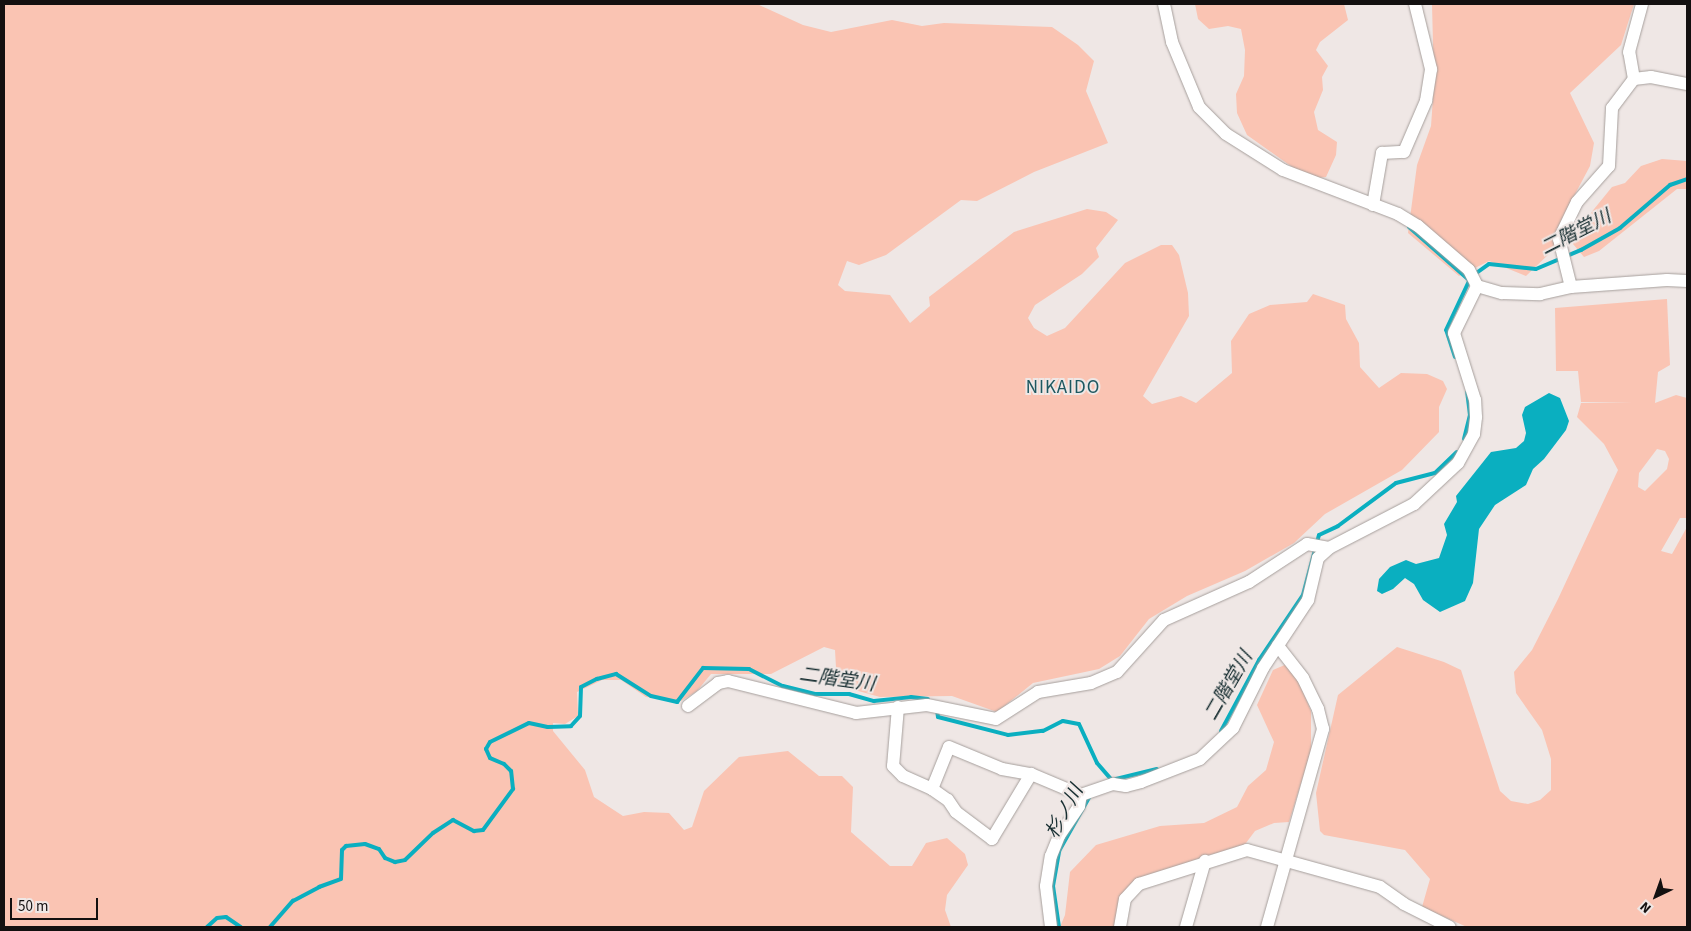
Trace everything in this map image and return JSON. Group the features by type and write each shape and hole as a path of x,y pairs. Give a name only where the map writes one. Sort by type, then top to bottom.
{"street":[{"path":"1164,4 1172,42 1200,107 1226,134 1283,170 1373,205 1418,226 1469,270 1477,286 1502,293 1533,294 1572,287 1666,280 1687,281"},
{"path":"1373,205 1382,153 1404,152 1426,101 1431,69 1415,4"},
{"path":"1634,79 1629,52 1642,4"},
{"path":"1572,287 1559,239 1577,202 1609,166 1612,108 1634,79 1651,77 1687,84"},
{"path":"1051,927 1046,886 1052,856 1060,836 1088,793 1113,784 1126,786 1141,782 1200,760 1233,728 1262,668 1308,600 1318,558 1329,548 1414,504 1458,463 1474,434 1476,416 1475,400 1454,333 1477,286"},
{"path":"688,706 718,683 728,681 856,714 898,707 927,705 996,720 1038,692 1091,683 1118,672 1164,620 1249,582 1307,544 1329,548"},
{"path":"1267,927 1288,863 1323,729 1318,710 1303,678 1278,646"},
{"path":"898,707 893,766 903,776 932,789 992,839 1031,774"},
{"path":"932,789 949,747 1002,768 1031,774 1088,793"},
{"path":"1120,927 1126,899 1139,884 1205,861 1247,850 1288,863 1380,887 1404,904 1450,927"},
{"path":"1186,927 1205,861"}],"shaded area":[{"path":"4,4 757,4 803,25 831,32 892,20 922,26 944,23 1052,27 1078,45 1094,61 1086,91 1108,143 1034,172 977,201 961,200 886,255 859,265 847,261 838,285 845,291 890,295 910,323 930,306 929,297 1014,232 1087,209 1106,212 1118,220 1096,248 1099,257 1082,274 1035,305 1028,318 1034,328 1047,336 1065,328 1125,263 1161,245 1172,245 1179,255 1188,293 1189,316 1143,396 1152,404 1181,396 1196,403 1232,373 1231,341 1249,314 1270,305 1307,302 1313,294 1345,305 1346,319 1359,343 1360,367 1379,388 1401,373 1427,374 1443,381 1447,389 1439,407 1439,432 1402,470 1325,514 1294,543 1245,571 1187,596 1149,619 1120,656 1099,669 1033,683 997,712 952,696 880,697 837,685 835,650 824,647 771,674 711,674 697,691 681,701 646,697 621,680 602,680 577,692 578,716 565,724 553,723 553,731 585,770 594,797 623,816 644,812 669,813 684,830 692,827 704,791 739,757 788,751 819,776 842,776 853,787 851,832 890,866 912,866 926,843 947,838 965,854 968,865 947,895 945,910 951,927 4,927"},
{"path":"1195,4 1344,4 1348,20 1320,42 1316,50 1328,66 1322,77 1323,90 1314,112 1318,130 1337,142 1336,155 1326,177 1309,179 1247,135 1237,113 1236,94 1244,76 1245,50 1241,29 1228,26 1209,29 1198,19"},
{"path":"1432,4 1634,4 1621,45 1570,93 1594,143 1590,166 1564,215 1552,251 1526,276 1489,261 1459,276 1408,233 1417,165 1431,126 1434,84"},
{"path":"1662,159 1687,161 1687,189 1677,189 1599,251 1584,257 1573,244 1581,225 1612,187 1625,183 1641,166"},
{"path":"1667,299 1670,365 1658,372 1655,403 1676,395 1687,398 1687,518 1680,518 1661,551 1672,554 1687,527 1687,927 1467,927 1422,907 1430,879 1405,850 1324,835 1320,831 1316,793 1338,695 1397,647 1444,662 1461,670 1500,791 1511,801 1528,804 1540,800 1551,790 1551,759 1542,730 1516,693 1514,672 1532,650 1618,470 1604,444 1577,417 1581,403 1633,403 1581,402 1578,371 1556,371 1555,308","holes":["1657,449 1665,451 1669,459 1667,469 1645,491 1638,487 1639,473"]},
{"path":"1287,664 1298,679 1311,711 1311,751 1289,822 1274,823 1255,831 1243,847 1205,856 1140,881 1118,927 1060,927 1065,915 1070,872 1096,845 1160,826 1204,823 1237,807 1248,786 1266,770 1274,742 1257,705 1273,670"}],"water":[{"path":"1549,393 1560,398 1569,421 1566,430 1544,459 1533,469 1526,485 1495,505 1479,529 1473,583 1465,601 1440,612 1423,600 1414,584 1405,578 1393,589 1382,594 1377,591 1379,579 1390,567 1406,560 1416,564 1439,558 1447,535 1444,524 1457,502 1456,496 1491,452 1516,448 1524,441 1526,433 1522,415 1525,407"}],"waterway":[{"name":"二階堂川","path":"1475,274 1489,264 1536,269 1581,250 1620,228 1670,185 1687,179"},
{"name":"二階堂川","path":"1409,227 1469,280"},
{"name":"二階堂川","path":"1455,357 1446,330 1470,279"},
{"name":"二階堂川","path":"1464,439 1470,415 1467,392"},
{"name":"二階堂川","path":"1221,731 1259,660 1303,595 1319,535 1338,526 1396,483 1435,473 1457,452"},
{"name":"二階堂川","path":"270,927 293,901 319,887 341,879 342,850 346,846 365,844 379,849 385,858 395,862 405,860 433,833 453,820 474,831 483,830 513,789 511,771 504,764 490,758 486,749 490,742 529,723 548,727 571,726 580,716 581,687 597,679 616,674 651,696 677,702 703,668 749,669 783,686 816,694 849,694 874,701 911,697 928,699"},
{"name":"二階堂川","path":"937,710 938,717 1008,735 1043,731 1063,721 1079,724 1097,763 1110,778"},
{"name":"二階堂川","path":"1116,779 1157,769"},
{"name":"杉ノ川","path":"1059,927 1053,886 1059,851 1090,796"},
{"name":"二階堂川","path":"207,927 217,918 226,917 241,927"}],"district":[{"name":"NIKAIDO","path":"1063,388"}]}
